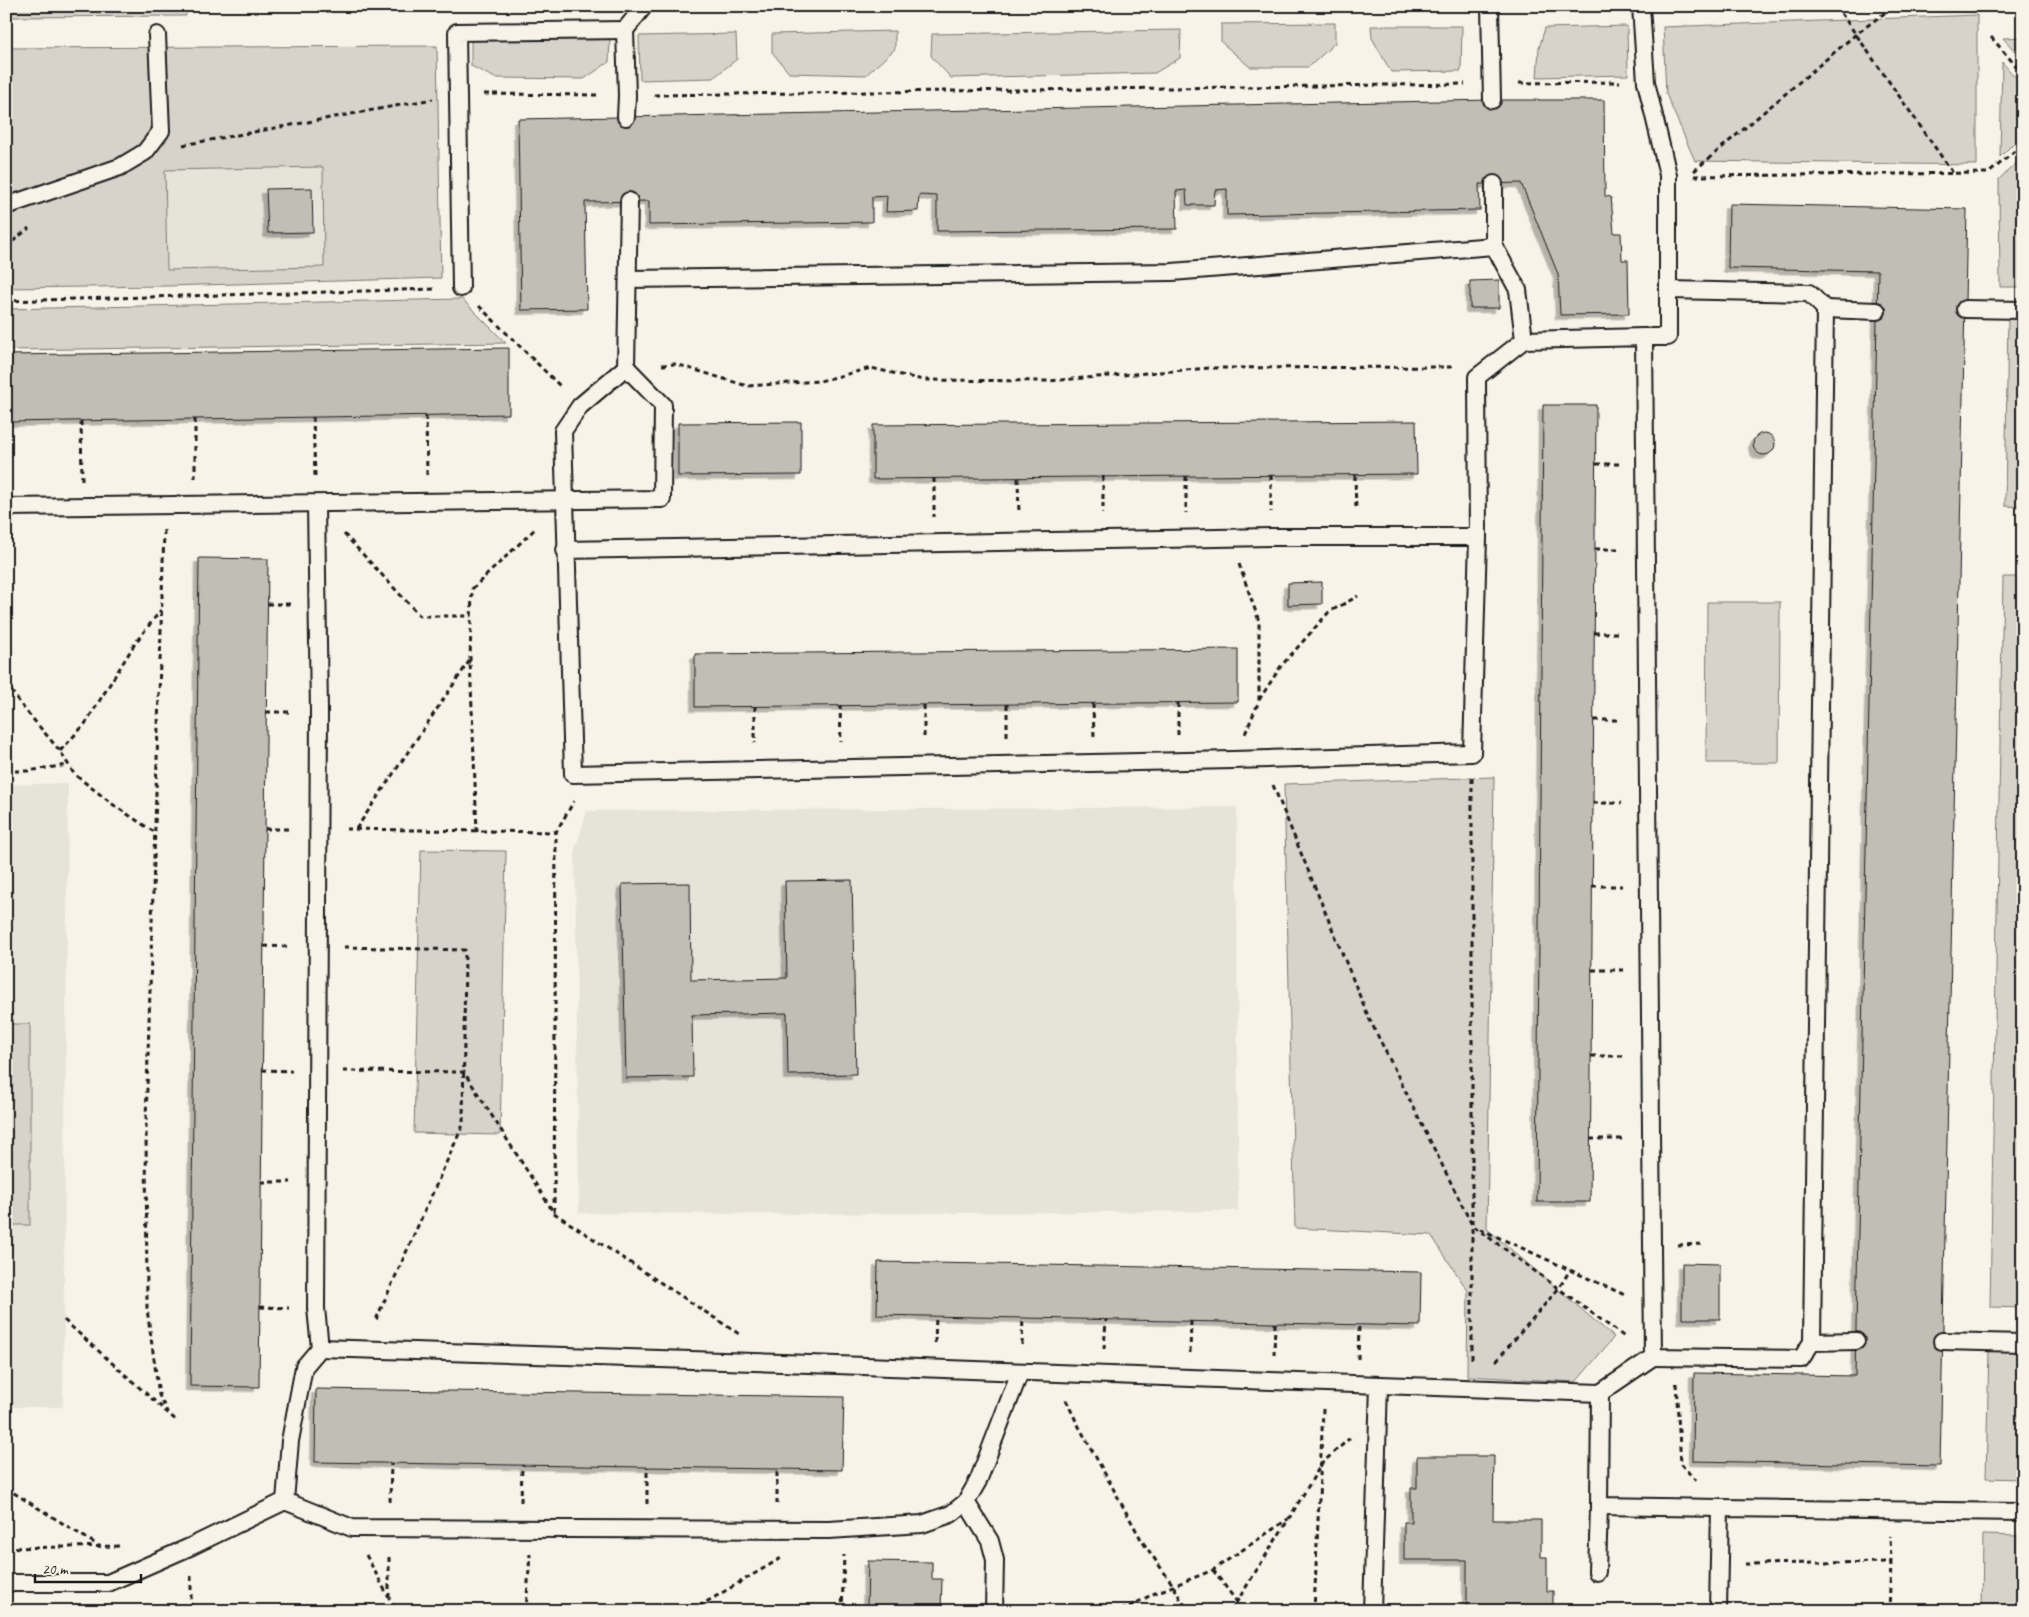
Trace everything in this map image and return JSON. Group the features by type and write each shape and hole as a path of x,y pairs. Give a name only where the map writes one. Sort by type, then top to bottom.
{"lane":[{"path":"626,117 625,30 644,6"},
{"path":"1490,6 1491,92"},
{"path":"626,367 580,406 562,431 573,774 1233,760 1472,752 1478,537 1477,377 1524,340 1668,337 1668,175 1646,82 1641,6"},
{"path":"461,288 457,32 625,30"},
{"path":"6,206 120,167 145,152 161,131 157,36"},
{"path":"1494,184 1494,246 1518,290 1524,340"},
{"path":"6,507 662,499 663,405 626,367 629,201"},
{"path":"628,279 1172,272 1494,246"},
{"path":"1668,290 1808,293 1825,309 1878,311"},
{"path":"320,1348 1600,1393 1653,1357 1801,1360 1812,1342 1825,309"},
{"path":"1965,309 2023,310"},
{"path":"1644,337 1653,1357"},
{"path":"285,1501 290,1441 304,1367 320,1348 316,1308 318,829 316,504"},
{"path":"565,550 1019,540 1356,536 1478,537"},
{"path":"1812,1342 1856,1341"},
{"path":"1942,1341 2023,1343"},
{"path":"6,1584 108,1583 192,1546 285,1501 352,1528 776,1530 845,1529 922,1524 951,1514 966,1502 978,1481 1020,1372"},
{"path":"1372,1611 1379,1385"},
{"path":"1597,1572 1600,1393"},
{"path":"966,1502 990,1542 995,1560 994,1611"},
{"path":"1599,1506 2023,1512"},
{"path":"1718,1611 1720,1508"}],"path":[{"path":"1836,6 1953,173"},
{"path":"1894,6 1855,35 1688,176 1989,173 2023,144"},
{"path":"1991,37 2023,74"},
{"path":"145,152 458,94 627,96 1491,92 1646,82"},
{"path":"6,301 461,288 580,406"},
{"path":"626,367 676,364 747,386 820,381 871,368 923,380 1047,381 1210,368 1458,367 1477,377"},
{"path":"426,416 427,503"},
{"path":"313,417 316,504 420,616 471,616"},
{"path":"195,419 196,505"},
{"path":"81,421 82,506"},
{"path":"1271,475 1272,537"},
{"path":"1356,475 1356,536"},
{"path":"1103,476 1103,539"},
{"path":"1186,476 1186,538"},
{"path":"934,478 934,542"},
{"path":"1018,478 1019,540"},
{"path":"477,832 470,660 472,588 564,501"},
{"path":"165,505 146,1121 147,1309 159,1395 167,1412"},
{"path":"1230,538 1259,621 1259,701"},
{"path":"1233,760 1259,701 1281,666 1329,612 1358,596"},
{"path":"60,751 85,724 136,642 161,609"},
{"path":"355,830 470,660"},
{"path":"6,683 22,706 60,751 74,774 115,806 155,832"},
{"path":"1007,704 1007,765"},
{"path":"1093,704 1094,763"},
{"path":"924,705 924,766"},
{"path":"755,706 755,771"},
{"path":"840,706 841,768"},
{"path":"1472,752 1472,1388"},
{"path":"1263,759 1368,1016 1472,1225 1653,1357"},
{"path":"6,771 27,771 68,765"},
{"path":"554,1213 556,832 589,774"},
{"path":"318,829 556,832"},
{"path":"318,947 465,950 463,1125 376,1322 368,1326"},
{"path":"1591,1056 1650,1056"},
{"path":"317,1071 464,1072"},
{"path":"464,1072 554,1213 742,1336"},
{"path":"1590,1139 1651,1139"},
{"path":"1472,1225 1652,1308"},
{"path":"1472,1388 1559,1288 1570,1270"},
{"path":"64,1320 178,1422"},
{"path":"1357,1384 1359,1324"},
{"path":"1675,1358 1681,1464 1720,1508"},
{"path":"1058,1373 1066,1402 1142,1541 1182,1602 1192,1611"},
{"path":"1314,1611 1322,1463 1323,1383"},
{"path":"1231,1611 1322,1463 1358,1430 1377,1419"},
{"path":"522,1465 526,1529 526,1611"},
{"path":"646,1529 648,1467"},
{"path":"776,1530 777,1469"},
{"path":"6,1488 99,1547"},
{"path":"1121,1611 1173,1586 1213,1570 1290,1517"},
{"path":"352,1528 396,1611"},
{"path":"842,1611 845,1529"},
{"path":"1889,1611 1890,1535 1899,1536"},
{"path":"6,1548 127,1546"},
{"path":"691,1611 786,1555"},
{"path":"1741,1564 1891,1562"},
{"path":"1213,1570 1236,1602"}],"shaded area":[{"path":"6,6 186,6 186,16 6,17"},
{"path":"1977,15 1977,165 1695,161 1666,94 1663,27"},
{"path":"1335,23 1335,43 1309,67 1250,67 1221,42 1221,24"},
{"path":"1371,26 1462,26 1461,71 1391,72 1372,38"},
{"path":"1627,26 1628,75 1537,77 1539,48 1545,28"},
{"path":"1181,30 1180,58 1155,73 951,78 931,56 932,34"},
{"path":"895,31 895,49 866,75 789,73 772,52 772,34"},
{"path":"736,34 737,59 713,78 640,80 639,36"},
{"path":"2023,37 2023,60 2003,38"},
{"path":"471,38 610,39 609,62 584,79 495,78 471,66"},
{"path":"437,46 441,278 167,286 6,288 6,48","holes":["323,167 324,267 167,270 165,170"]},
{"path":"2002,62 2023,86 2023,134 2000,157"},
{"path":"2023,157 2023,287 2000,287 1999,179"},
{"path":"323,167 325,267 167,270 165,170"},
{"path":"462,299 506,343 6,350 6,309"},
{"path":"2008,316 2023,316 2023,507 2005,506"},
{"path":"2003,577 2023,577 2023,1308 1990,1307"},
{"path":"1707,602 1780,602 1779,763 1706,763"},
{"path":"1494,777 1487,1229 1614,1337 1576,1382 1467,1376 1468,1291 1431,1235 1295,1228 1284,784"},
{"path":"68,783 63,1407 6,1407 6,785"},
{"path":"1237,807 1238,1211 783,1214 579,1213 575,850 587,811"},
{"path":"421,850 506,851 500,1135 414,1133"},
{"path":"6,1024 30,1024 30,1225 6,1225"},
{"path":"1989,1349 2022,1349 2020,1479 1986,1478"},
{"path":"1983,1535 2019,1536 2018,1611 1982,1611"}],"building":[{"path":"1492,100 1604,100 1605,196 1611,197 1614,233 1621,233 1622,260 1628,260 1629,314 1560,315 1558,274 1521,183 1479,184 1480,210 1227,215 1227,189 1215,190 1214,205 1187,205 1186,190 1176,191 1177,229 937,231 937,196 919,195 918,211 886,212 887,196 872,197 872,222 649,225 649,201 585,202 587,309 521,310 518,119"},
{"path":"312,188 313,232 268,233 266,189"},
{"path":"1729,204 1967,209 1940,1466 1693,1461 1694,1373 1855,1376 1878,271 1728,268"},
{"path":"1499,280 1499,308 1470,308 1470,281"},
{"path":"509,348 509,414 6,422 6,355"},
{"path":"1543,405 1596,405 1590,1202 1537,1202"},
{"path":"1416,421 1417,474 873,479 873,425"},
{"path":"801,422 801,475 678,476 678,423"},
{"path":"1764,433 1772,436 1775,444 1772,452 1764,455 1756,452 1753,444 1756,436"},
{"path":"199,558 268,559 259,1387 190,1386"},
{"path":"1322,582 1322,604 1288,605 1288,583"},
{"path":"1238,649 1238,702 695,707 695,654"},
{"path":"852,880 856,1074 788,1075 787,1013 692,1015 693,1077 626,1078 622,884 690,883 691,980 787,978 785,881"},
{"path":"878,1262 1421,1272 1420,1326 877,1315"},
{"path":"1682,1263 1720,1264 1720,1319 1682,1319"},
{"path":"316,1389 844,1397 842,1470 315,1462"},
{"path":"1417,1456 1494,1456 1493,1520 1541,1520 1541,1557 1547,1557 1547,1591 1553,1591 1553,1611 1467,1611 1467,1560 1404,1560 1404,1522 1411,1522 1411,1488 1417,1488"},
{"path":"868,1561 932,1562 932,1579 942,1579 941,1611 867,1611"}]}
